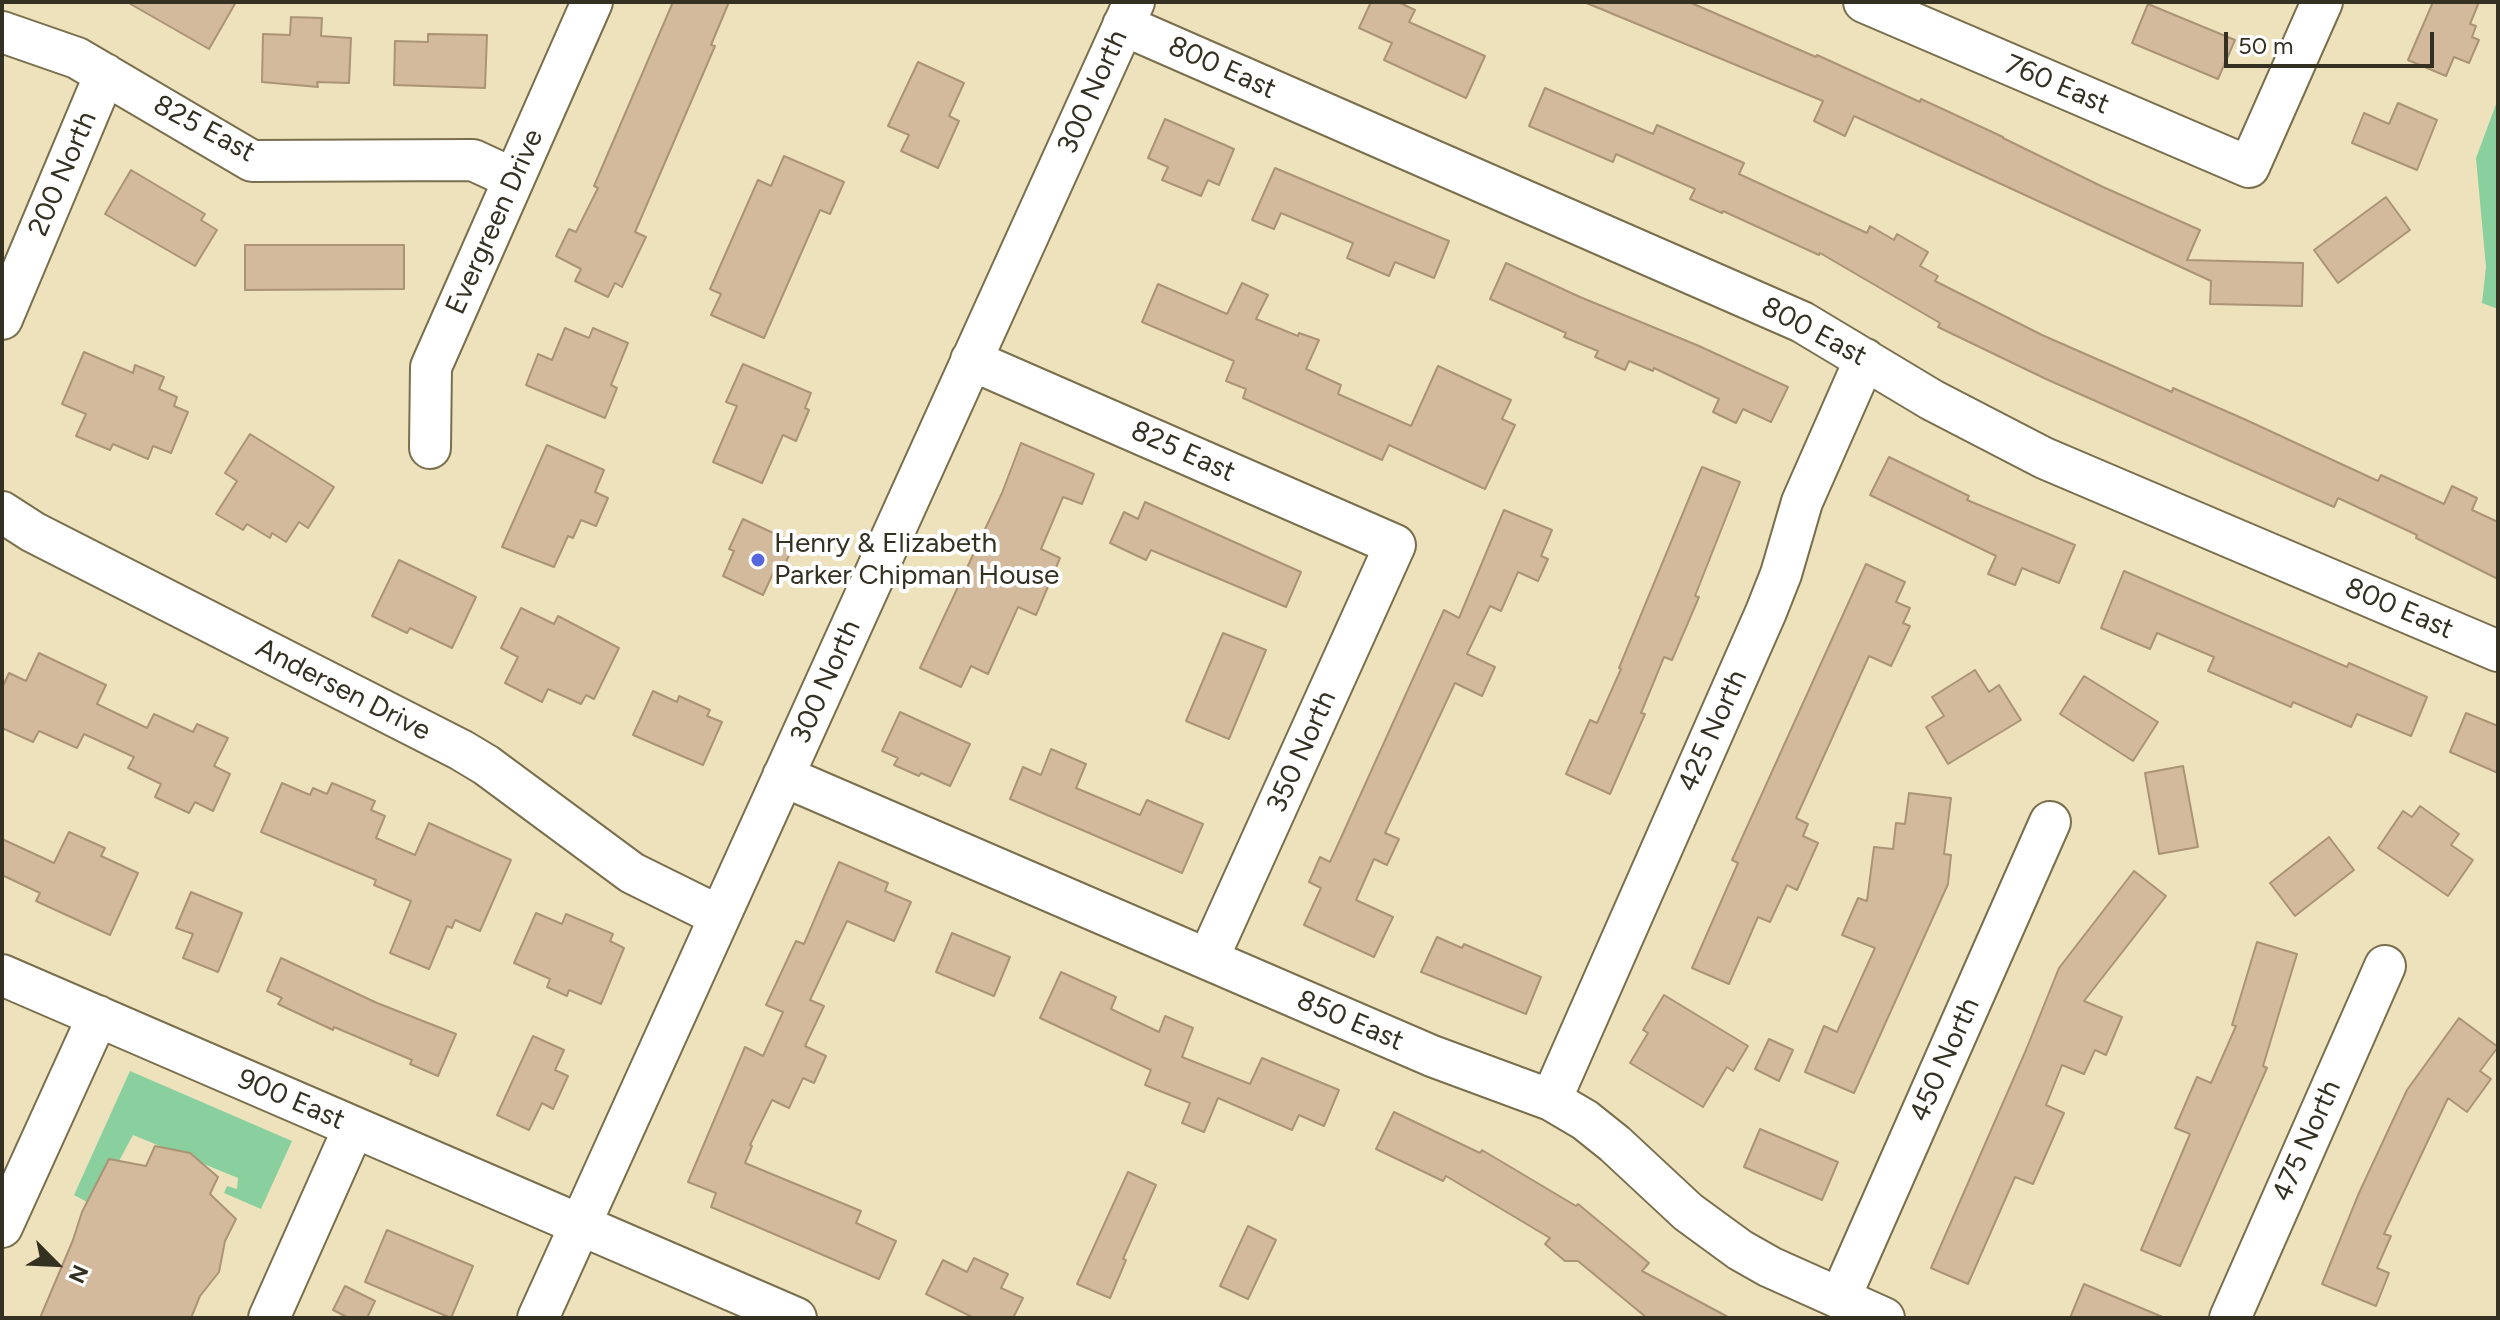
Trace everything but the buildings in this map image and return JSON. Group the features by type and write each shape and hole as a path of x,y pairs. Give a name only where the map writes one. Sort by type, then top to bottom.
{"street":[{"name":"Evergreen Drive","path":"430,448 431,367 592,2"},
{"name":"760 East","path":"1864,2 1933,15 2249,167 2322,2"},
{"name":"800 East","path":"1129,14 1802,322 1932,400 2044,458 2498,651"},
{"name":"300 North","path":"538,1318 1129,14"},
{"name":"825 East","path":"2,32 77,58 252,161 473,160 514,179"},
{"name":"200 North","path":"9,302 105,74"},
{"name":"425 North","path":"1551,1100 1766,612 1781,574 1802,502 1865,359"},
{"name":"825 East","path":"971,360 1395,545"},
{"name":"Andersen Drive","path":"2,512 33,532 461,750 486,765 632,873 719,916"},
{"name":"350 North","path":"1208,959 1395,545"},
{"name":"850 East","path":"783,776 1432,1056 1551,1100 1585,1120 1688,1212 1740,1250 1770,1267 1884,1318"},
{"name":"450 North","path":"1840,1298 2050,822"},
{"name":"475 North","path":"2230,1318 2385,966"},
{"name":"900 East","path":"2,975 796,1318"},
{"path":"2,1227 98,1016"},
{"path":"269,1318 354,1127"}],"green space":[{"path":"2498,99 2498,309 2482,303 2486,267 2476,158"},
{"path":"130,1071 292,1141 261,1209 224,1193 227,1186 237,1189 238,1178 133,1135 119,1161 87,1202 74,1195"}],"place":[{"name":"Henry & Elizabeth Parker Chipman House","path":"758,560"}]}
